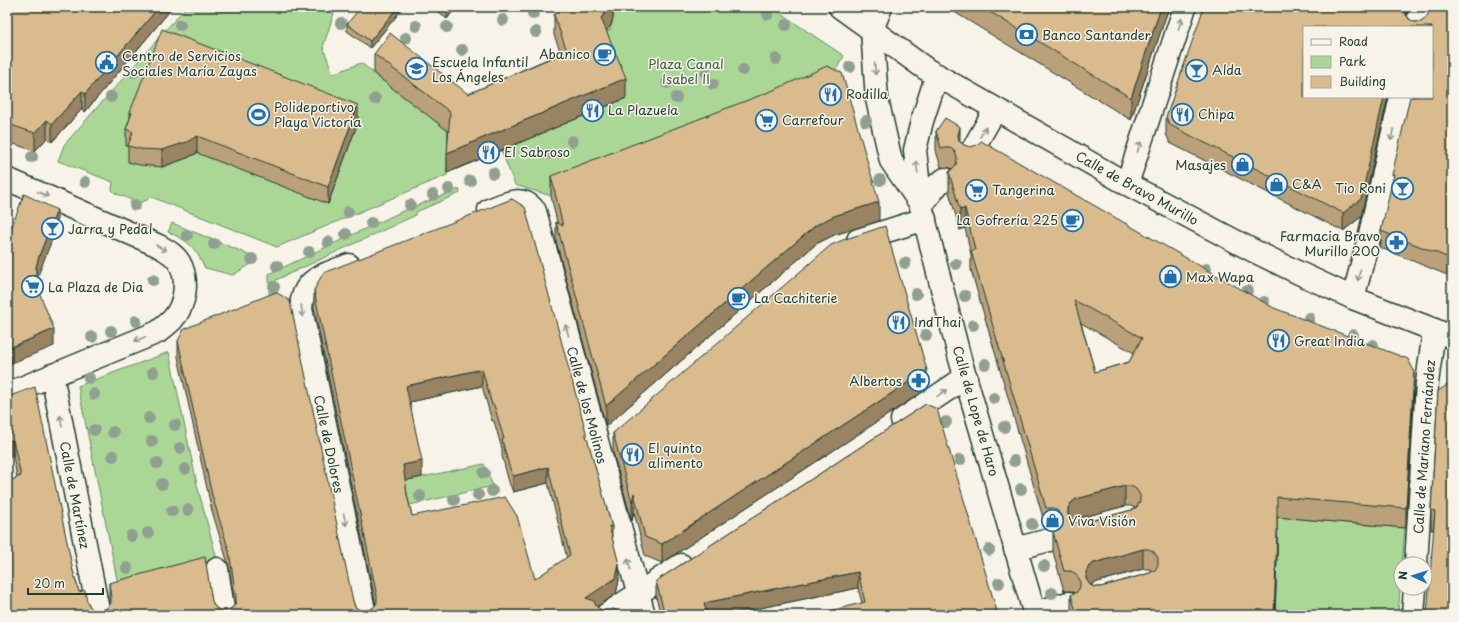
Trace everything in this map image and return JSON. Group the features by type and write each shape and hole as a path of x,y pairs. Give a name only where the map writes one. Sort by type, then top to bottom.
{"street":[{"name":"Calle de Bravo Murillo","path":"840,7 926,69 995,110 1127,184 1252,250 1353,298 1443,333"},
{"path":"872,30 881,7"},
{"path":"1127,184 1185,7"},
{"path":"1417,26 1421,7"},
{"name":"Calle de Lope de Haro","path":"872,30 877,99 891,161 923,212"},
{"name":"Calle de Lope de Haro","path":"937,75 922,121 915,150 923,212 956,343 1035,614"},
{"path":"1353,298 1370,234 1401,98"},
{"path":"970,154 995,110"},
{"path":"7,179 159,246 170,253 178,261 184,274 185,293 181,307 173,320 158,332 7,394"},
{"path":"838,246 923,212 938,184 945,179"},
{"name":"Calle de los Molinos","path":"472,217 509,202 523,201 530,204 535,211 637,594 644,615"},
{"name":"Calle de Dolores","path":"365,615 301,309 301,300 304,290 309,283 317,278 368,258"},
{"name":"Calle de Mariano Fernández","path":"1416,556 1427,383 1443,333"},
{"name":"Calle de Martínez","path":"52,375 99,615"},
{"path":"883,433 966,377"},
{"path":"598,449 617,433"},
{"path":"1015,549 1050,540"},
{"path":"606,615 697,555"},
{"path":"217,569 224,615"},
{"path":"1413,615 1414,596"},
{"path":"1035,614 1068,603"}],"green space":[{"name":"Polideportivo Playa Victoria","path":"186,7 336,7 323,47 333,74 361,63 450,132 447,175 277,247 149,196 147,200 139,203 115,193 112,190 113,182 58,161 64,145"},
{"name":"Plaza Canal Isabel II","path":"610,7 771,7 844,56 827,85 551,196 515,185 501,150 626,98 599,34 610,30 613,18"},
{"path":"459,189 460,193 416,212 416,215 276,280 276,296 269,297 269,274 403,211"},
{"path":"172,223 243,252 256,261 233,275 205,268 198,254 191,246 182,239 168,232"},
{"path":"169,352 198,489 218,563 119,589 78,386"},
{"path":"484,464 493,486 362,516 356,491"},
{"path":"1277,517 1405,528 1403,556 1393,556 1393,596 1400,596 1398,615 1275,615"}],"building":[{"path":"7,7 159,7 85,94 82,91 52,124 47,120 35,133 7,122"},
{"path":"361,7 398,7 370,41 347,24"},
{"path":"440,7 451,7 447,12"},
{"path":"560,7 610,7 601,18 626,78 447,153 450,112 374,54 390,33 468,94 567,51 554,15"},
{"path":"982,7 1161,7 1131,98"},
{"path":"1204,7 1405,7 1405,13 1409,19 1414,22 1421,22 1426,18 1430,7 1452,7 1452,259 1381,231 1410,98 1433,98 1433,26 1303,26 1303,98 1384,98 1361,199 1343,213 1170,125 1166,117"},
{"path":"162,29 358,105 328,187 197,136 187,142 162,150 140,149 128,146 133,132 126,129 132,113 130,112"},
{"path":"827,66 842,73 879,202 834,216 816,225 606,406 556,222 563,226 551,176 774,90"},
{"path":"945,118 960,127 958,135 959,141 964,145 970,147 977,145 981,141 1274,308 1408,359 1414,371 1406,508 1277,497 1274,615 1077,615 1071,595 1077,592 1080,587 1080,580 1076,574 1071,571 1064,571 1053,532 1058,529 1061,524 1061,517 1058,511 1053,508 1046,508 971,251 975,250 965,208 960,210 949,172 956,165 957,158 955,152 951,148 941,148 936,131","holes":["1074,300 1142,338 1129,362 1095,372","1125,486 1131,486 1136,489 1140,495 1140,501 1137,507 1132,510 1083,523 1077,523 1068,515 1068,508 1076,499","1143,549 1149,549 1154,552 1158,558 1158,565 1155,570 1150,573 1101,587 1090,585 1086,579 1086,572 1089,566 1094,563"]},
{"path":"24,194 57,210 36,267 37,287 54,329 7,349 7,240"},
{"path":"512,199 525,207 586,436 612,527 609,526 619,564 616,578 586,598 594,601 596,606 601,610 607,611 613,609 628,615 7,615 7,482 21,476 13,440 7,442 7,397 35,387 73,571 79,592 85,590 90,607 95,611 101,611 107,608 111,603 109,583 205,557 214,606 220,611 226,611 232,608 236,603 236,597 229,551 212,495 178,341 184,329 276,292 290,301 353,601 355,607 361,611 367,611 373,608 377,603 377,596 314,290 323,273","holes":["482,369 492,405 494,405 504,439 502,440 513,476 548,467 570,555 535,579 517,516 505,497 412,516 407,495 403,465 422,461 406,386"]},
{"path":"885,226 927,370 662,544 645,537 634,493 632,502 613,433 831,245"},
{"path":"1452,382 1452,615 1427,615 1428,596 1433,596 1433,556 1432,556 1435,511 1431,510 1438,391"},
{"path":"926,404 937,409 998,615 814,615 865,602 858,572 704,603 707,615 665,615 656,581"}],"place":[{"name":"Banco Santander","path":"1026,35"},
{"name":"Abanico","path":"605,54"},
{"name":"Centro de Servicios Sociales María Zayas","path":"106,63"},
{"name":"Escuela Infantil Los Ángeles","path":"416,69"},
{"name":"Alda","path":"1197,70"},
{"name":"Rodilla","path":"831,94"},
{"name":"La Plazuela","path":"593,110"},
{"name":"Polideportivo Playa Victoria","path":"259,114"},
{"name":"Chipa","path":"1182,114"},
{"name":"Carrefour","path":"767,120"},
{"name":"El Sabroso","path":"488,152"},
{"name":"Masajes","path":"1242,165"},
{"name":"C&A","path":"1276,184"},
{"name":"Tio Roni","path":"1402,188"},
{"name":"Tangerina","path":"976,190"},
{"name":"La Gofrería 225","path":"1073,220"},
{"name":"Jarra y Pedal","path":"52,229"},
{"name":"Farmacia Bravo Murillo 200","path":"1396,243"},
{"name":"Max Wapa","path":"1171,277"},
{"name":"La Plaza de Dia","path":"32,287"},
{"name":"La Cachiterie","path":"738,298"},
{"name":"IndThai","path":"898,322"},
{"name":"Great India","path":"1278,341"},
{"name":"Albertos","path":"918,381"},
{"name":"El quinto alimento","path":"633,455"},
{"name":"Viva Visión","path":"1052,521"}]}
